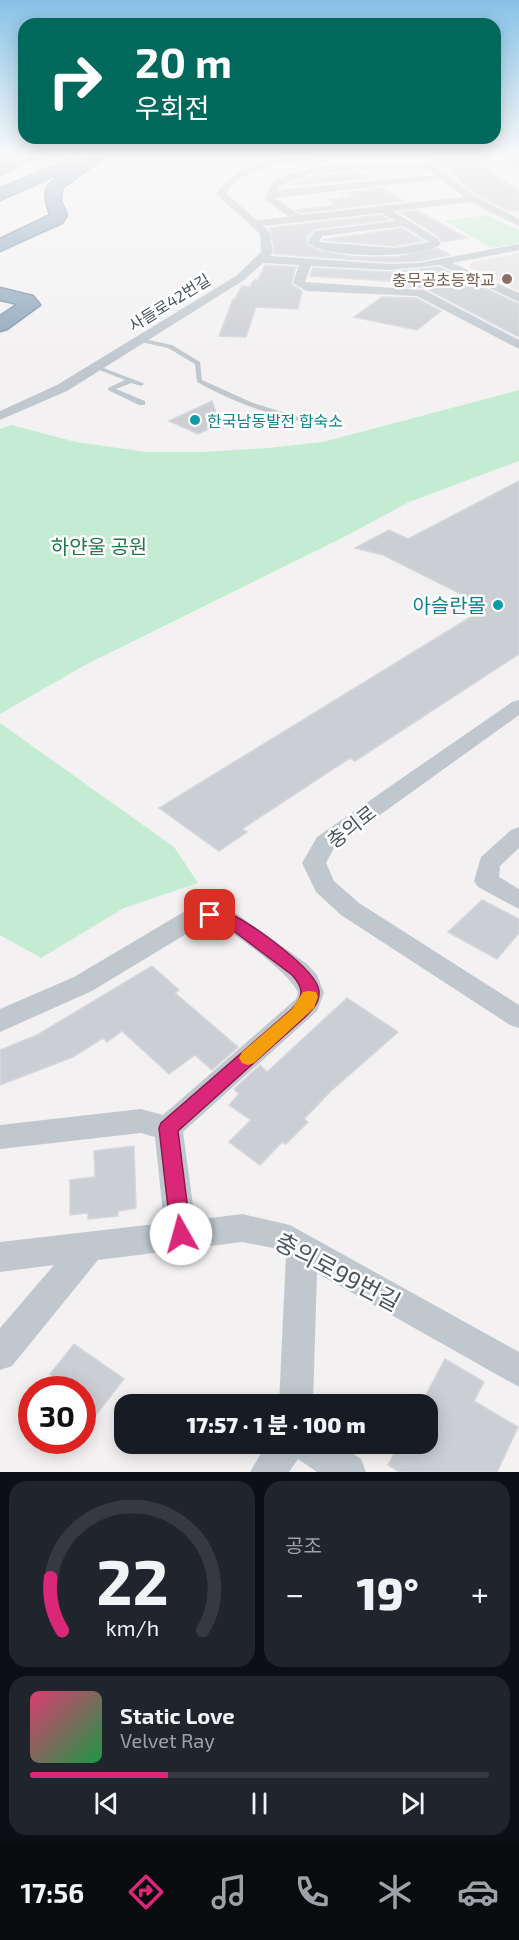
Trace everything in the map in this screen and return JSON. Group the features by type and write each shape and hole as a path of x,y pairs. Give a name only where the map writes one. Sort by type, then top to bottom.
{"highway":[{"path":"0,246 44,225"},
{"path":"0,294 26,300 30,305 0,325"}],"street":[{"path":"255,225 265,233 267,253 260,259"},
{"path":"390,225 319,233 314,238 314,243 321,247 381,251 403,250 435,244 407,225"},
{"path":"260,259 388,267 445,264 519,247"},
{"name":"사들로42번길","path":"0,416 62,388 240,278 260,259"},
{"path":"306,262 299,283 306,287 420,292 519,345"},
{"path":"445,264 519,298"},
{"name":"충의로","path":"519,707 325,843 314,863 324,886 350,909 519,1018"},
{"path":"519,835 489,863 486,881 519,900"},
{"path":"0,1021 83,984 196,916 210,915 225,918 236,925 298,971 308,982 311,993 308,1004 168,1128"},
{"path":"0,1137 141,1121 168,1128"},
{"path":"168,1128 181,1234"},
{"name":"충의로99번길","path":"0,1257 242,1228 279,1235 519,1370"},
{"path":"0,1354 91,1245"},
{"path":"296,1394 302,1248"},
{"path":"268,1472 280,1454"},
{"path":"322,1454 348,1472"}],"lane":[{"path":"139,340 170,346 198,363 199,381 220,393 285,417 304,420"},
{"path":"96,367 141,384"},
{"path":"131,380 110,389 142,403"}],"shaded area":[{"name":"충무공초등학교","path":"519,253 519,291 470,267 470,263"}],"green space":[{"path":"451,225 507,225 519,230 519,243 492,248"},
{"name":"하얀울 공원","path":"519,390 519,461 409,502 346,536 85,665 0,714 0,429 11,425 76,442 146,452 202,452 268,448 323,442"},
{"path":"0,723 174,847 198,883 124,908 41,958 0,935"}],"building":[{"path":"298,225 350,225 315,229 307,237 306,244 317,250 353,257 396,257 437,248 450,255 419,261 388,262 275,254 270,228"},
{"path":"420,225 443,225 467,238 442,242 438,236"},
{"path":"402,228 423,241 394,246 322,240"},
{"path":"265,265 296,267 291,284 302,291 298,309 256,307 246,337 219,336 233,299 242,286 250,287 254,280 258,280"},
{"path":"439,267 519,304 519,337 425,288 397,286 404,282 310,276 313,268 388,272"},
{"path":"382,297 416,298 441,311 417,330 354,317"},
{"name":"한국남동발전 합숙소","path":"212,401 220,424 198,434 169,421"},
{"path":"519,481 519,654 355,761 350,758 242,829 247,832 219,851 159,808 487,607 383,555 355,548 389,530 408,539"},
{"path":"482,900 519,919 519,933 497,959 448,932"},
{"path":"152,966 179,990 175,993 238,1047 212,1070 195,1055 169,1074 122,1031 107,1042 103,1038 73,1057 0,1085 0,1050 37,1035"},
{"path":"347,998 398,1032 331,1091 304,1119 308,1122 286,1144 282,1142 260,1165 229,1142 251,1120 229,1105 239,1094 234,1089 260,1065 267,1072"},
{"path":"134,1146 136,1208 118,1211 118,1216 88,1219 88,1213 70,1215 70,1180 95,1177 94,1151"},
{"path":"74,1344 124,1379 96,1415 96,1376 53,1376 50,1374"},
{"path":"445,1359 484,1382 474,1401 518,1427 497,1472 399,1472 388,1465 394,1454 438,1454 438,1394 426,1394"}],"slow traffic":[{"path":"248,1058 298,1014 308,1004 309,997"}],"place":[{"name":"충무공초등학교","path":"507,279"},
{"name":"한국남동발전 합숙소","path":"195,420"},
{"name":"아슬란몰","path":"498,605"}],"route":[{"path":"181,1234 168,1128 298,1014 308,1004 311,993 308,982 298,971 236,925 225,918 210,915"}]}
